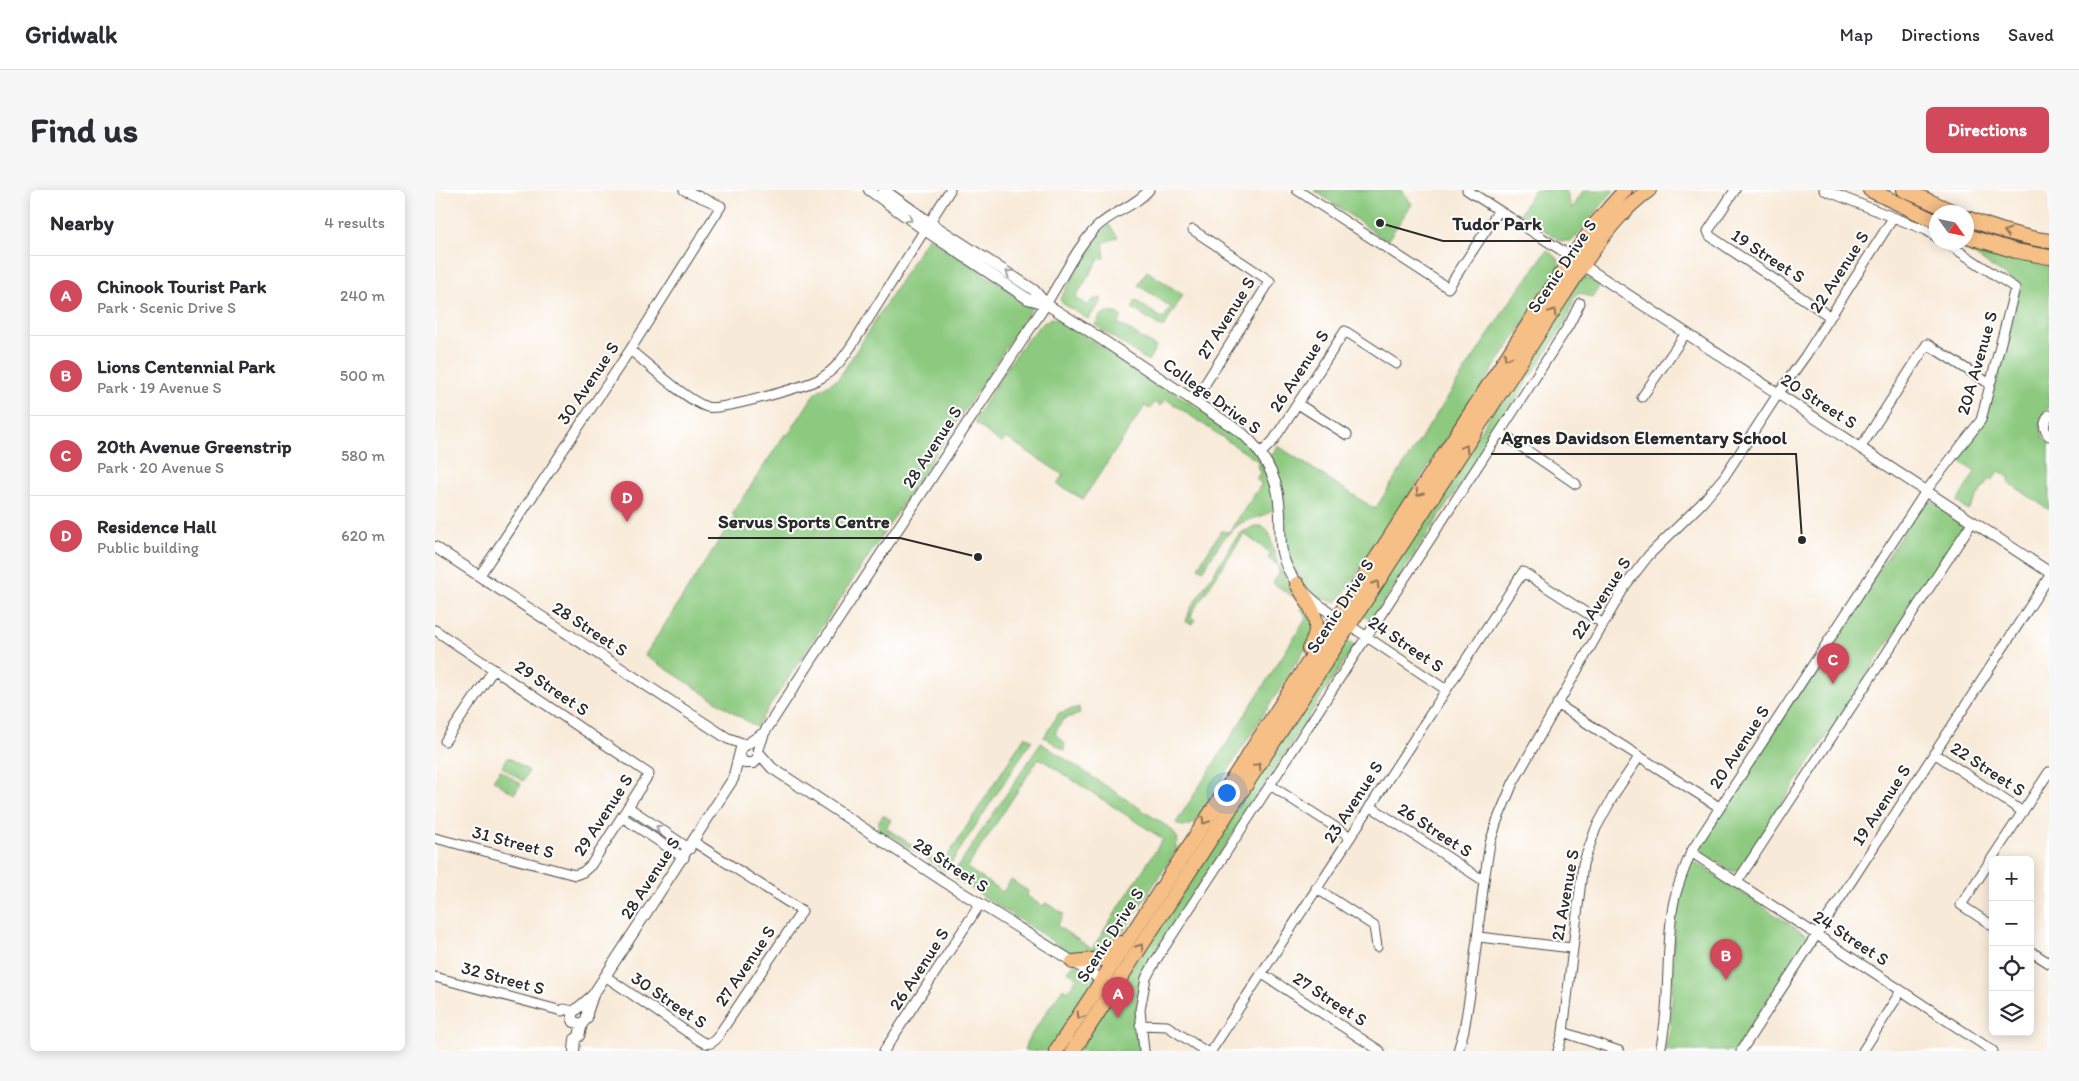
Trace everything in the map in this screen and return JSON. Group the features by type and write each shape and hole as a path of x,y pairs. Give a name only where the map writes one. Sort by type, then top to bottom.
{"main road":[{"name":"Scenic Drive S","path":"1056,1051 1108,984 1577,261 1596,223 1625,190"},
{"name":"Scenic Drive S","path":"1577,261 1626,210 1649,190"},
{"path":"1870,190 1888,194 1929,217"},
{"path":"1904,190 1938,205"},
{"path":"1974,221 1993,229 2027,238 2049,241"},
{"path":"1974,238 2016,251 2049,257"},
{"path":"1259,736 1314,640 1316,633 1316,618 1297,584"},
{"name":"Scenic Drive S","path":"1073,1051 1137,928 1259,736 1343,621"},
{"path":"1073,962 1090,961 1105,957 1137,928"}],"street":[{"name":"30 Avenue S","path":"480,575 630,350 721,206 683,190"},
{"name":"College Drive S","path":"869,190 926,226 1028,299 1046,304 1242,432 1261,453 1275,482 1279,502 1279,534 1282,552 1290,574 1297,584 1318,604 1343,621"},
{"name":"College Drive S","path":"883,190 926,226"},
{"path":"630,350 691,398 712,408 766,396 819,380 838,365 852,345 950,190"},
{"path":"1046,304 1082,247 1099,225 1131,206 1149,190"},
{"path":"1297,190 1448,288 1498,212"},
{"path":"1467,190 1498,212 1577,261"},
{"name":"19 Street S","path":"1735,190 1708,230 1710,236 1829,316"},
{"path":"1824,190 1929,232"},
{"name":"22 Avenue S","path":"1458,1051 1464,1030 1479,938 1484,881 1490,843 1505,800 1602,623 1625,586 1649,555 1695,511 1724,477 1806,355 1893,218"},
{"name":"27 Avenue S","path":"1193,230 1270,281 1195,400"},
{"name":"20A Avenue S","path":"1926,491 1981,420 2015,288 1957,250"},
{"name":"20 Street S","path":"1577,261 2049,572"},
{"name":"Scenic Drive S","path":"1144,1051 1141,1025 1142,994 1146,978 1156,960 1500,432 1569,325 1580,303"},
{"name":"28 Avenue S","path":"749,750 764,733 1046,304"},
{"name":"26 Avenue S","path":"1261,453 1273,440 1298,404 1345,331 1396,364"},
{"path":"1642,397 1686,333"},
{"path":"1861,447 1927,344 1990,384"},
{"path":"1298,404 1347,434"},
{"path":"2049,415 2044,425 2045,431 2049,436"},
{"path":"1500,432 1576,484"},
{"name":"20 Avenue S","path":"1660,1051 1663,1034 1669,932 1673,905 1680,878 1691,852 1926,491"},
{"path":"1737,882 1973,521"},
{"name":"28 Street S","path":"435,547 727,738 749,750 744,763 772,768 980,904 1108,984"},
{"name":"23 Avenue S","path":"1211,1051 1349,836 1523,572 1602,623"},
{"name":"19 Avenue S","path":"1741,1051 2049,577"},
{"name":"24 Street S","path":"1343,621 1445,689"},
{"name":"29 Street S","path":"435,630 649,774"},
{"path":"445,741 494,669"},
{"path":"1557,704 1719,807"},
{"path":"733,779 758,758 749,750"},
{"path":"749,750 772,768"},
{"path":"733,779 749,750"},
{"name":"22 Street S","path":"1934,753 2023,812"},
{"name":"21 Avenue S","path":"1558,1051 1563,1032 1583,864 1595,828 1639,757"},
{"path":"1989,923 1961,905 2049,772"},
{"name":"29 Avenue S","path":"583,872 591,865 649,774"},
{"name":"28 Avenue S","path":"574,1051 575,1039 579,1036 577,1016 593,995 733,779"},
{"path":"1270,785 1349,836"},
{"name":"26 Street S","path":"1370,806 1484,881"},
{"path":"628,807 689,849"},
{"path":"622,817 689,849"},
{"name":"31 Street S","path":"435,838 575,875 583,872"},
{"name":"27 Avenue S","path":"689,849 802,911 716,1039"},
{"name":"24 Street S","path":"1691,852 1991,1051"},
{"path":"1316,888 1374,926 1377,947"},
{"name":"26 Avenue S","path":"884,1051 980,904"},
{"path":"1479,938 1573,948"},
{"path":"2034,953 2048,960"},
{"name":"27 Street S","path":"1261,973 1381,1051"},
{"name":"32 Street S","path":"435,976 562,1011 564,1008 577,1016"},
{"name":"30 Street S","path":"605,976 699,1040 711,1043 716,1039"},
{"path":"1863,1051 1901,991"},
{"path":"1141,1025 1167,1026 1205,1051"},
{"path":"1563,1032 1619,1051"}],"green space":[{"path":"1314,190 1402,190 1412,204 1387,241"},
{"path":"1534,190 1566,190 1572,209 1584,190 1614,190 1572,241 1561,241 1520,214"},
{"path":"1109,225 1118,237 1103,243 1105,258 1099,259 1075,298 1088,306 1092,300 1101,298 1102,301 1088,319 1062,303 1060,299 1099,235"},
{"path":"928,237 1033,306 756,727 645,655 735,516 732,514 785,434 788,435 815,393 839,378"},
{"path":"1974,244 2049,261 2049,406 2040,424 2043,437 2049,443 2049,510 2008,482 2010,478 1999,471 1992,480 1989,479 1968,510 1957,502 1975,472 1957,459 1986,420 2020,289 2018,284 1967,250 1974,250"},
{"path":"1547,250 1559,260 1558,272 1343,594 1336,602 1315,594 1306,586 1293,567 1286,544 1284,533 1284,498 1271,457 1278,446 1375,509 1505,309"},
{"path":"1147,271 1183,295 1163,328 1132,308 1136,301 1163,319 1171,307 1138,285"},
{"path":"1587,278 1600,285 1592,298 1580,293 1574,297 1566,322 1371,621 1360,614 1579,280"},
{"path":"1107,312 1117,313 1122,317 1118,323 1156,347 1148,361 1095,325 1100,316"},
{"path":"1052,318 1060,320 1234,431 1247,441 1258,456 1272,485 1275,502 1273,509 1267,514 1245,521 1235,527 1220,544 1203,570 1198,567 1221,531 1229,532 1261,485 1256,479 1260,473 1257,466 1259,462 1166,399 1160,406 1155,402 1150,409 1145,406 1083,499 1057,484 1063,475 1007,438 1001,443 975,423 976,417 1022,347 1043,324"},
{"path":"1926,498 1966,524 1739,869 1734,872 1701,851 1700,844"},
{"path":"1260,526 1268,530 1279,567 1308,609 1314,627 1313,637 1195,822 1181,826 1176,823 1306,619 1306,615 1301,610 1304,604 1273,583 1279,574 1278,565 1268,558 1271,553 1244,534 1192,613 1191,617 1195,620 1192,624 1186,622 1190,609 1237,537 1244,531"},
{"path":"1344,639 1355,645 1147,967 1140,987 1136,1008 1136,1030 1141,1051 1078,1051"},
{"path":"1079,707 1080,714 1063,719 1055,733 1065,743 1064,750 1044,737 1059,713"},
{"path":"1025,736 1032,740 947,869 944,870 887,833 884,836 880,833 878,822 883,815 891,820 886,828 940,863 944,857 947,857"},
{"path":"1041,743 1171,829 1178,839 1175,852 1118,940 1105,954 1074,955 955,878 954,872","holes":["1039,758 1163,839 1092,949 1057,926 1064,914 1046,903 1042,906 1027,896 1028,891 1011,880 1003,892 967,868"]},
{"path":"508,757 529,771 523,781 502,767"},
{"path":"500,770 521,784 514,794 493,780"},
{"path":"1692,863 1697,863 1809,937 1734,1051 1665,1051 1671,1021 1676,915 1685,876"},
{"path":"1075,963 1103,980 1056,1051 1024,1051 1027,1041 1063,988 1068,991 1077,978 1068,971"}],"place":[{"name":"Tudor Park","path":"1380,223"},
{"name":"Residence Hall","path":"627,522"},
{"name":"Agnes Davidson Elementary School","path":"1802,540"},
{"name":"Servus Sports Centre","path":"978,557"},
{"name":"20th Avenue Greenstrip","path":"1833,684"},
{"name":"Lions Centennial Park","path":"1726,980"},
{"name":"Chinook Tourist Park","path":"1118,1018"}]}
